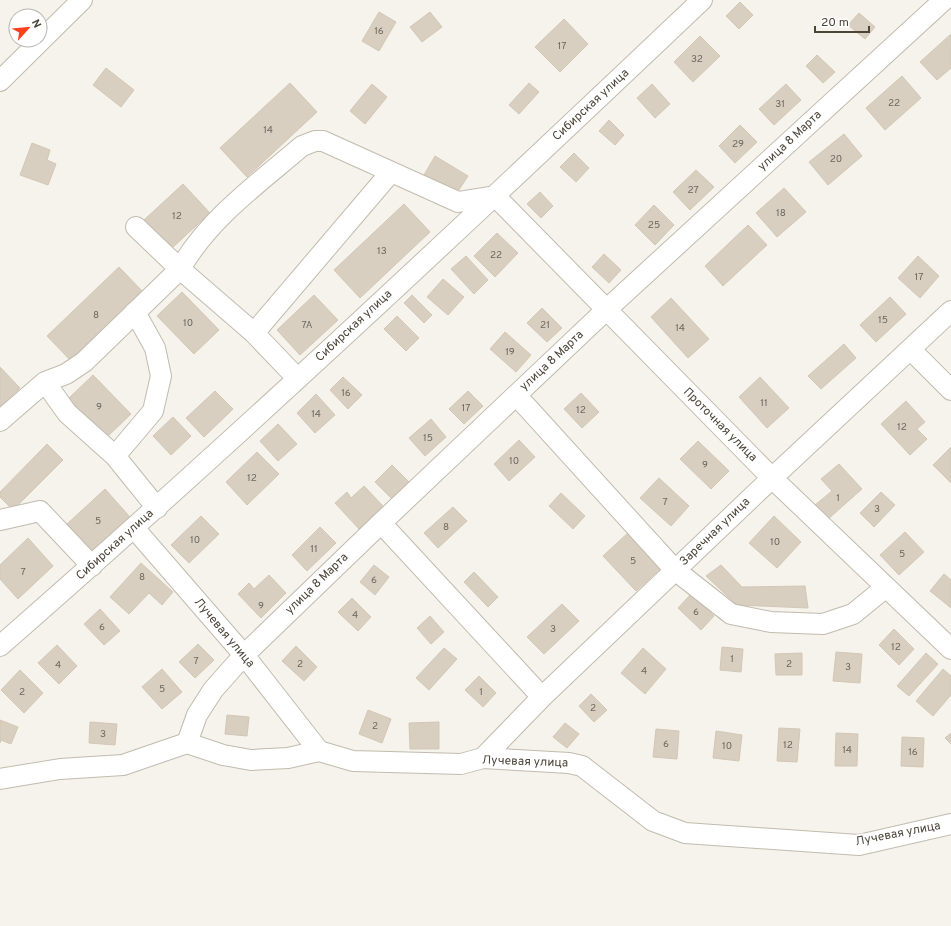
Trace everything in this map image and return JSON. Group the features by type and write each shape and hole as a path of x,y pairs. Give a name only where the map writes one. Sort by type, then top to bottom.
{"street":[{"path":"0,81 82,0"},
{"name":"Сибирская улица","path":"0,646 157,508 495,196 702,0"},
{"name":"улица 8 Марта","path":"187,743 197,715 213,690 244,654 381,522 606,310 944,0"},
{"path":"0,421 45,382 66,374 84,362 180,269 189,252 213,222 302,146 315,141 323,141 458,202 495,196"},
{"path":"254,333 391,172"},
{"name":"Проточная улица","path":"495,196 772,478 951,649"},
{"path":"136,226 180,269 254,333 297,378"},
{"name":"Заречная улица","path":"483,758 542,697 772,478 911,350 951,311"},
{"path":"115,456 153,411 161,376 155,348 134,312"},
{"path":"911,350 951,390"},
{"path":"45,382 67,413 115,456 157,508"},
{"path":"516,395 675,570 731,614 771,622 823,624 853,614 886,587"},
{"path":"0,520 40,510 92,566"},
{"path":"381,522 542,697"},
{"name":"Лучевая улица","path":"134,528 244,654 319,751 353,761 461,764 483,758 569,763 582,766 653,822 685,833 859,845 951,824"},
{"path":"0,779 60,769 123,765 187,743 223,756 251,760 288,758 319,751"}],"building":[{"path":"740,2 753,15 739,29 726,16"},
{"path":"379,12 396,22 379,51 362,41"},
{"path":"430,12 442,27 422,42 410,27"},
{"path":"859,13 875,27 865,39 848,25"},
{"path":"564,19 588,44 560,72 535,47"},
{"path":"951,34 951,68 937,80 920,62"},
{"path":"700,36 720,56 693,82 674,62"},
{"path":"817,55 835,72 823,83 806,66"},
{"path":"106,68 134,90 121,107 93,85"},
{"path":"902,76 921,98 885,130 866,108"},
{"path":"290,83 317,112 247,177 220,148"},
{"path":"529,83 539,92 519,114 509,105"},
{"path":"372,84 387,97 365,124 350,111"},
{"path":"652,84 670,104 655,118 637,98"},
{"path":"786,84 801,100 774,125 759,109"},
{"path":"609,120 624,135 615,145 599,131"},
{"path":"740,125 757,142 735,163 719,146"},
{"path":"844,134 862,156 828,185 809,162"},
{"path":"32,143 50,150 47,160 56,164 48,185 20,175"},
{"path":"574,153 589,168 576,182 560,167"},
{"path":"435,156 468,176 455,196 424,175"},
{"path":"696,170 714,187 690,210 673,192"},
{"path":"183,184 210,213 171,249 144,220"},
{"path":"784,188 806,212 777,237 756,213"},
{"path":"540,192 553,206 541,218 527,204"},
{"path":"404,204 430,232 360,298 334,270"},
{"path":"654,205 674,225 655,245 635,225"},
{"path":"748,225 767,245 723,286 705,266"},
{"path":"497,233 518,253 495,277 474,256"},
{"path":"604,254 621,270 609,283 592,267"},
{"path":"466,256 488,280 474,294 451,269"},
{"path":"918,256 939,276 920,298 898,278"},
{"path":"119,267 144,293 72,362 47,336"},
{"path":"443,279 464,297 448,315 427,297"},
{"path":"182,292 219,330 194,354 157,316"},
{"path":"314,295 338,320 300,355 277,330"},
{"path":"412,295 432,315 424,323 404,303"},
{"path":"890,297 906,314 876,342 860,325"},
{"path":"671,298 709,339 688,358 651,317"},
{"path":"542,308 562,328 547,342 527,323"},
{"path":"397,316 419,338 406,351 384,329"},
{"path":"505,332 531,355 516,372 490,349"},
{"path":"844,344 856,358 821,389 808,376"},
{"path":"0,367 20,388 0,407"},
{"path":"93,375 131,414 105,439 67,400"},
{"path":"343,377 362,395 348,409 330,390"},
{"path":"760,377 789,408 767,428 739,397"},
{"path":"215,391 233,409 204,437 186,418"},
{"path":"468,391 483,406 464,424 449,409"},
{"path":"581,393 599,412 582,428 564,409"},
{"path":"316,394 335,415 315,433 297,413"},
{"path":"906,401 925,422 917,429 927,439 910,455 881,424"},
{"path":"173,417 191,436 171,455 153,436"},
{"path":"431,419 446,437 425,456 409,438"},
{"path":"278,424 297,444 278,461 260,441"},
{"path":"519,440 535,457 509,481 494,464"},
{"path":"698,441 729,471 711,489 680,459"},
{"path":"47,444 63,460 13,510 0,497 0,492"},
{"path":"951,447 951,483 933,465"},
{"path":"257,452 279,474 247,505 226,482"},
{"path":"839,464 862,489 827,520 815,505 832,491 821,479"},
{"path":"392,465 410,483 393,500 375,482"},
{"path":"659,478 689,506 671,526 640,498"},
{"path":"364,486 383,506 359,529 335,503 347,492 351,498"},
{"path":"105,489 130,517 92,552 67,524"},
{"path":"881,492 895,505 874,527 860,513"},
{"path":"561,493 585,516 573,529 549,506"},
{"path":"453,507 467,521 438,548 424,533"},
{"path":"201,516 219,534 189,563 171,545"},
{"path":"774,516 801,542 777,568 749,543"},
{"path":"320,527 336,543 307,571 292,555"},
{"path":"630,531 663,566 636,591 603,556"},
{"path":"905,532 924,552 899,575 880,555"},
{"path":"28,538 53,566 18,599 0,579 0,565"},
{"path":"141,563 173,592 162,605 149,593 129,614 110,597"},
{"path":"374,565 389,577 375,595 360,582"},
{"path":"721,565 742,587 805,586 808,608 737,605 706,576"},
{"path":"474,572 498,597 488,607 464,582"},
{"path":"944,574 951,580 951,608 930,591"},
{"path":"269,575 286,593 261,618 238,594 249,583 254,589"},
{"path":"691,594 714,616 701,630 678,608"},
{"path":"352,598 371,617 358,631 338,612"},
{"path":"562,604 579,621 544,654 527,637"},
{"path":"100,609 120,631 104,645 84,624"},
{"path":"430,616 444,632 431,644 417,628"},
{"path":"894,629 914,649 899,665 879,645"},
{"path":"198,644 214,660 195,678 179,662"},
{"path":"57,645 77,666 59,684 38,663"},
{"path":"296,646 317,667 304,681 282,661"},
{"path":"722,647 743,649 741,672 720,670"},
{"path":"444,648 457,659 429,690 416,678"},
{"path":"643,648 666,669 645,694 621,673"},
{"path":"836,652 862,654 860,683 833,681"},
{"path":"802,653 802,675 776,675 775,654"},
{"path":"926,653 938,664 909,696 897,686"},
{"path":"162,669 182,692 162,709 142,687"},
{"path":"943,669 951,676 951,695 933,716 916,701"},
{"path":"20,670 43,693 24,713 1,690"},
{"path":"479,676 496,693 483,707 465,690"},
{"path":"591,694 607,710 594,722 579,706"},
{"path":"368,710 391,719 382,743 359,734"},
{"path":"227,715 249,717 247,736 225,734"},
{"path":"0,720 18,727 11,744 1,740 0,743"},
{"path":"90,722 117,724 115,745 89,743"},
{"path":"439,722 439,749 410,749 409,723"},
{"path":"565,723 579,734 567,748 553,737"},
{"path":"779,728 800,729 797,762 777,761"},
{"path":"656,729 679,731 677,759 653,757"},
{"path":"716,731 742,735 739,761 713,758"},
{"path":"836,733 858,734 857,766 835,766"},
{"path":"951,733 951,744 945,738"},
{"path":"902,737 924,738 923,767 901,766"}]}
